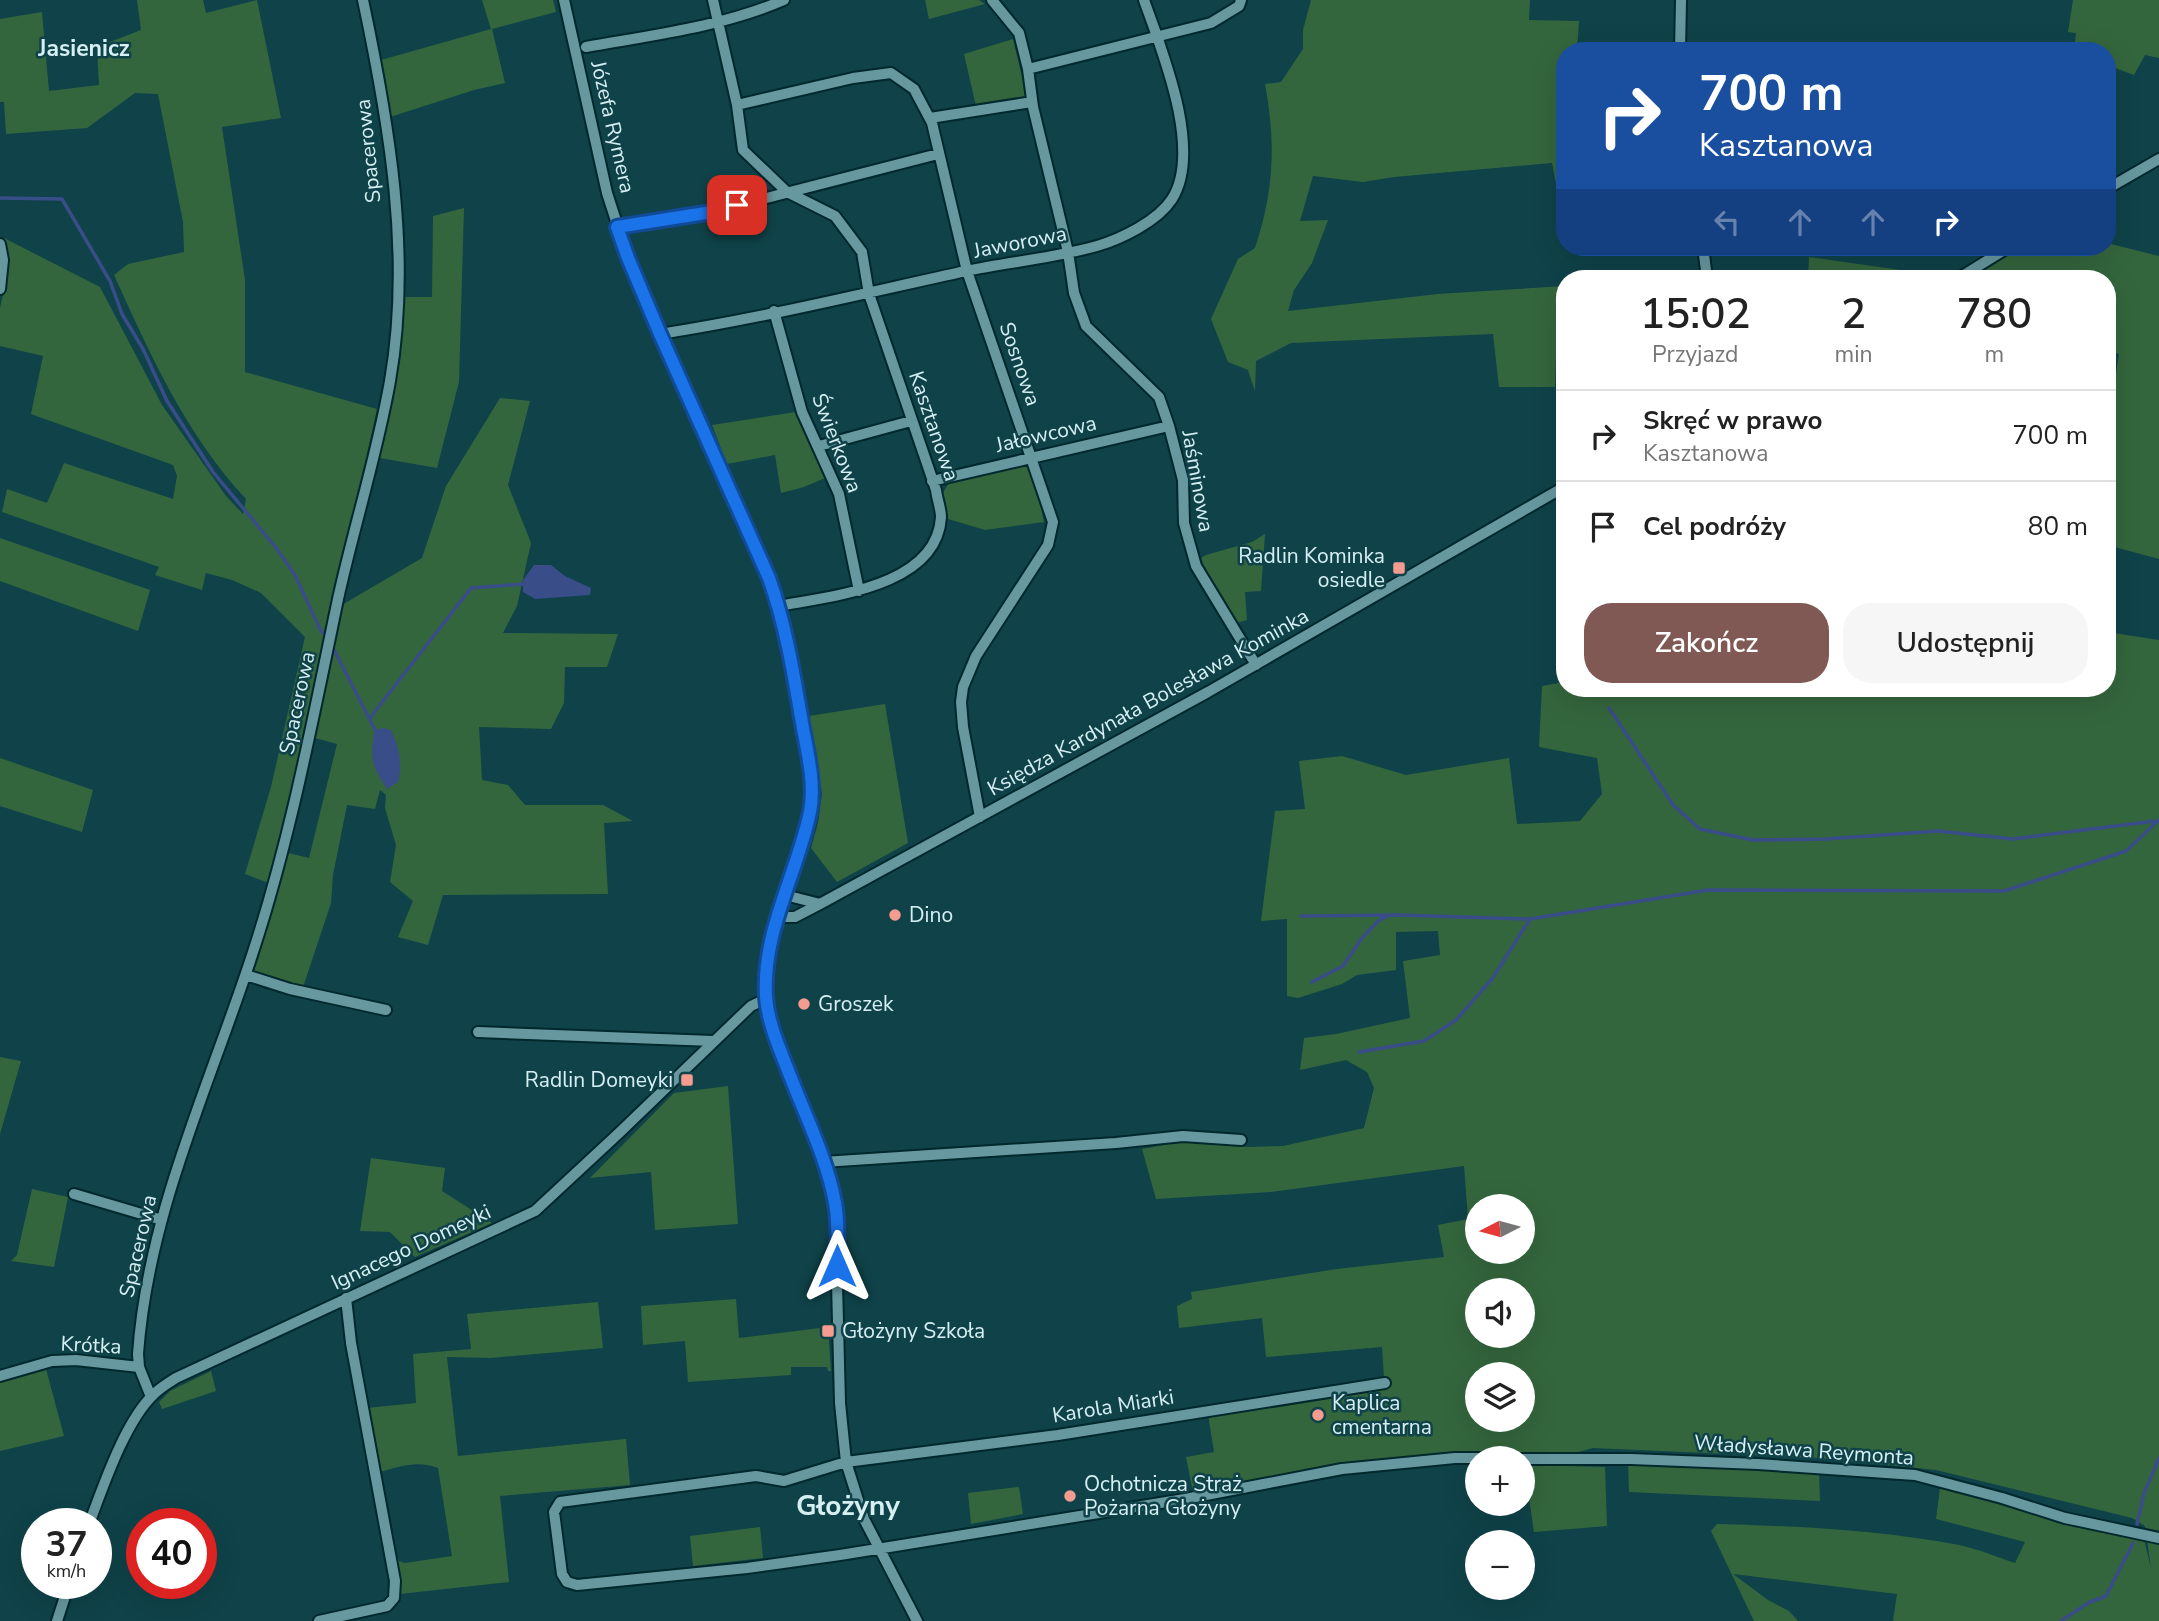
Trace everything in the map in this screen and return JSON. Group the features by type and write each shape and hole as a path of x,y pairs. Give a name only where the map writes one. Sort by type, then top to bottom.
{"street":[{"name":"Spacerowa","path":"151,1397 139,1367 140,1331 153,1255 187,1135 246,975 291,822 339,594 381,426 393,358 398,256 393,188 382,96 363,0"},
{"name":"Józefa Rymera","path":"564,0 617,227 660,334 779,606 795,680 812,788 811,808 802,845 769,950 766,999 777,1041 823,1162 835,1203 840,1403 846,1462 859,1506 878,1549 917,1621"},
{"name":"Kasztanowa","path":"713,0 737,105 743,150 788,192 835,216 862,252 869,294 932,481 941,516 935,540 922,557 897,577 859,591 779,606"},
{"path":"586,47 718,23 751,14 784,0"},
{"name":"Jaworowa","path":"660,334 1098,246 1152,221 1172,199 1182,171 1183,129 1144,0"},
{"path":"1028,69 1211,23 1239,6 1241,0"},
{"path":"1680,42 1681,0"},
{"name":"Jaśminowa","path":"994,1 1019,33 1028,69 1032,102 1068,252 1074,293 1086,326 1159,397 1183,480 1184,523 1196,566 1256,665"},
{"name":"Sosnowa","path":"737,105 853,78 891,73 914,89 930,118 967,271 1053,522 1048,545 976,656 963,687 963,727 979,817"},
{"path":"930,118 1032,102"},
{"path":"617,227 712,212 938,154"},
{"path":"2116,184 2159,159"},
{"path":"0,244 3,260 0,289"},
{"path":"1972,270 1994,256"},
{"name":"Świerkowa","path":"774,311 803,412 839,494 859,591"},
{"path":"818,446 911,421"},
{"name":"Jałowcowa","path":"932,481 1169,426"},
{"name":"Księdza Kardynała Bolesława Kominka","path":"778,917 796,917 979,817 1256,665 1556,491"},
{"path":"785,895 820,904"},
{"path":"246,975 290,989 386,1010"},
{"name":"Ignacego Domeyki","path":"95,1508 127,1435 151,1397 176,1378 534,1211 751,1006 766,999"},
{"path":"478,1032 713,1041"},
{"path":"823,1162 1116,1143 1182,1136 1241,1140"},
{"path":"74,1195 162,1220"},
{"path":"319,1621 387,1606 394,1598 395,1581 351,1343 346,1298"},
{"name":"Krótka","path":"0,1376 52,1361 76,1360 139,1367"},
{"name":"Karola Miarki","path":"878,1549 747,1568 577,1585 567,1582 562,1574 554,1512 560,1502 756,1476 784,1481 846,1462 1058,1435 1385,1383"},
{"path":"878,1549 1196,1497 1342,1469 1465,1458"},
{"name":"Władysława Reymonta","path":"1535,1459 1631,1459 1758,1464 1915,1475 2065,1518 2159,1538"},
{"path":"57,1621 64,1599"}],"green space":[{"path":"137,0 203,0 206,13 257,0 281,118 222,127 245,280 245,372 377,409 300,763 269,883 245,874 271,787 305,637 261,593 232,580 206,573 202,590 155,575 159,567 2,512 7,489 47,503 64,463 173,499 177,476 173,465 31,414 43,356 0,346 0,308 9,268 4,238 100,287 162,405 226,496 243,514 246,499 187,421 156,364 114,275 128,264 184,252 183,222 158,94 135,93 87,128 6,134 4,102 0,102 0,19 42,12 49,91 99,85 97,47 141,30"},
{"path":"482,0 553,0 556,12 492,29 505,83 390,117 381,60 491,29"},
{"path":"925,0 979,0 985,4 929,19"},
{"path":"1311,0 1530,0 1529,20 1579,21 1578,42 1556,42 1556,184 1552,163 1363,182 1313,176 1300,221 1328,220 1312,263 1294,290 1288,311 1438,294 1556,287 1555,387 1499,387 1493,334 1291,343 1256,361 1255,391 1248,370 1228,362 1211,319 1238,259 1255,248 1266,207 1271,167 1271,127 1265,84 1281,82 1303,49 1303,30"},
{"path":"2073,0 2159,0 2159,58 2145,55 2134,75 2116,68 2116,42 2075,42 2076,33 2068,32"},
{"path":"1013,39 1027,98 976,106 964,54"},
{"path":"464,208 459,382 437,468 380,458 395,386 400,297 432,297 433,216"},
{"path":"2116,245 2159,256 2159,559 2116,547 2116,374 2119,354 2116,353 2116,270 1976,268 1995,256 2116,256"},
{"path":"1809,257 1901,270 1808,270"},
{"path":"500,398 530,401 508,485 531,543 517,606 503,633 618,634 607,667 565,667 564,703 551,729 479,727 482,780 508,785 525,805 603,805 633,821 604,823 608,894 443,895 428,945 398,937 413,901 390,882 396,845 385,808 386,795 380,790 375,809 347,805 333,875 331,903 303,987 254,972 288,853 309,858 337,744 315,738 340,606 422,558 446,486"},
{"path":"796,412 825,478 781,493 775,455 727,464 712,425"},
{"path":"1020,465 1027,467 1035,481 1044,522 985,530 945,518 941,496 949,483"},
{"path":"1265,534 1261,591 1245,592 1247,620 1237,623 1206,572 1201,558 1252,542"},
{"path":"0,538 150,590 138,631 0,581"},
{"path":"2116,633 2159,640 2159,1621 1893,1621 1897,1594 1733,1574 1768,1600 1789,1611 1798,1621 1754,1621 1711,1531 1717,1524 1869,1532 1966,1547 2015,1563 2025,1542 1936,1519 1940,1488 2010,1504 2071,1524 2143,1535 2151,1568 2145,1526 2132,1518 1936,1470 1819,1458 1593,1448 1575,1453 1535,1453 1535,1446 1465,1446 1465,1453 1344,1464 1193,1492 1186,1457 1214,1452 1208,1414 1384,1378 1382,1347 1266,1357 1262,1318 1179,1328 1177,1306 1192,1299 1191,1292 1337,1269 1444,1257 1438,1225 1465,1220 1465,1264 1535,1264 1535,1194 1466,1194 1464,1166 1271,1192 1156,1199 1142,1149 1190,1140 1246,1147 1283,1146 1364,1128 1374,1088 1367,1072 1346,1060 1300,1070 1304,1038 1410,1018 1403,961 1440,955 1438,931 1396,932 1396,970 1357,975 1342,984 1298,998 1287,996 1287,919 1261,921 1275,811 1305,809 1299,761 1342,756 1406,775 1509,758 1517,824 1580,821 1602,794 1597,758 1539,747 1542,686 1556,683 1556,697 2116,697"},
{"path":"885,704 908,843 837,882 811,848 822,794 809,716"},
{"path":"0,758 93,790 82,832 0,806"},
{"path":"0,1057 21,1061 0,1134"},
{"path":"728,1086 738,1224 655,1230 651,1172 590,1178 674,1093"},
{"path":"371,1158 445,1168 442,1191 492,1223 415,1257 390,1232 360,1231"},
{"path":"32,1189 68,1197 54,1267 11,1261 17,1255"},
{"path":"736,1299 739,1338 828,1327 831,1371 828,1371 827,1367 791,1367 791,1375 688,1382 685,1341 643,1345 641,1306"},
{"path":"598,1302 603,1348 491,1358 447,1357 458,1456 626,1439 630,1485 500,1496 509,1582 400,1594 395,1551 399,1561 405,1563 452,1556 438,1468 416,1464 380,1472 367,1408 416,1403 413,1354 471,1349 467,1314"},
{"path":"46,1369 64,1436 0,1451 0,1381"},
{"path":"211,1371 216,1391 162,1409 159,1402 170,1391"},
{"path":"1628,1463 1819,1471 1820,1501 1629,1492"},
{"path":"1535,1465 1605,1467 1607,1526 1534,1530 1532,1516 1535,1516"},
{"path":"1019,1487 1023,1514 971,1524 968,1493"},
{"path":"760,1527 763,1558 693,1566 690,1536"}],"water":[{"path":"534,565 551,565 565,576 591,588 590,595 535,599 523,592 523,580"},
{"path":"375,730 391,730 400,762 398,782 387,789 375,767 372,754"}],"waterway":[{"path":"0,198 62,199 110,281 122,314 143,349 167,401 213,472 277,549 295,575 320,629 327,638"},
{"path":"369,719 471,588 523,584"},
{"path":"331,644 375,730"},
{"path":"1609,708 1673,805 1700,829 1753,840 1826,839 1938,831 2013,839 2155,821"},
{"path":"1301,916 1398,915 1530,919 1708,890 2004,891 2126,851 2159,820"},
{"path":"1312,982 1343,966 1361,939 1378,921 1388,916"},
{"path":"1359,1052 1424,1041 1456,1020 1492,979 1530,919"},
{"path":"2137,1524 2144,1493 2159,1458"},
{"path":"2061,1621 2088,1603 2106,1596 2133,1543"}],"place":[{"name":"Radlin Kominka osiedle","path":"1399,568"},
{"name":"Dino","path":"895,915"},
{"name":"Groszek","path":"804,1004"},
{"name":"Radlin Domeyki","path":"687,1080"},
{"name":"Głożyny Szkoła","path":"828,1331"},
{"name":"Kaplica cmentarna","path":"1318,1415"},
{"name":"Ochotnicza Straż Pożarna Głożyny","path":"1070,1496"}],"district":[{"name":"Jasienicz","path":"84,48"},
{"name":"Głożyny","path":"848,1505"}],"route":[{"path":"737,205 712,212 617,227 660,334 769,578 779,606 795,680 810,765 811,808 802,845 772,936 766,999 777,1041 831,1186 835,1203 837,1266"}]}
